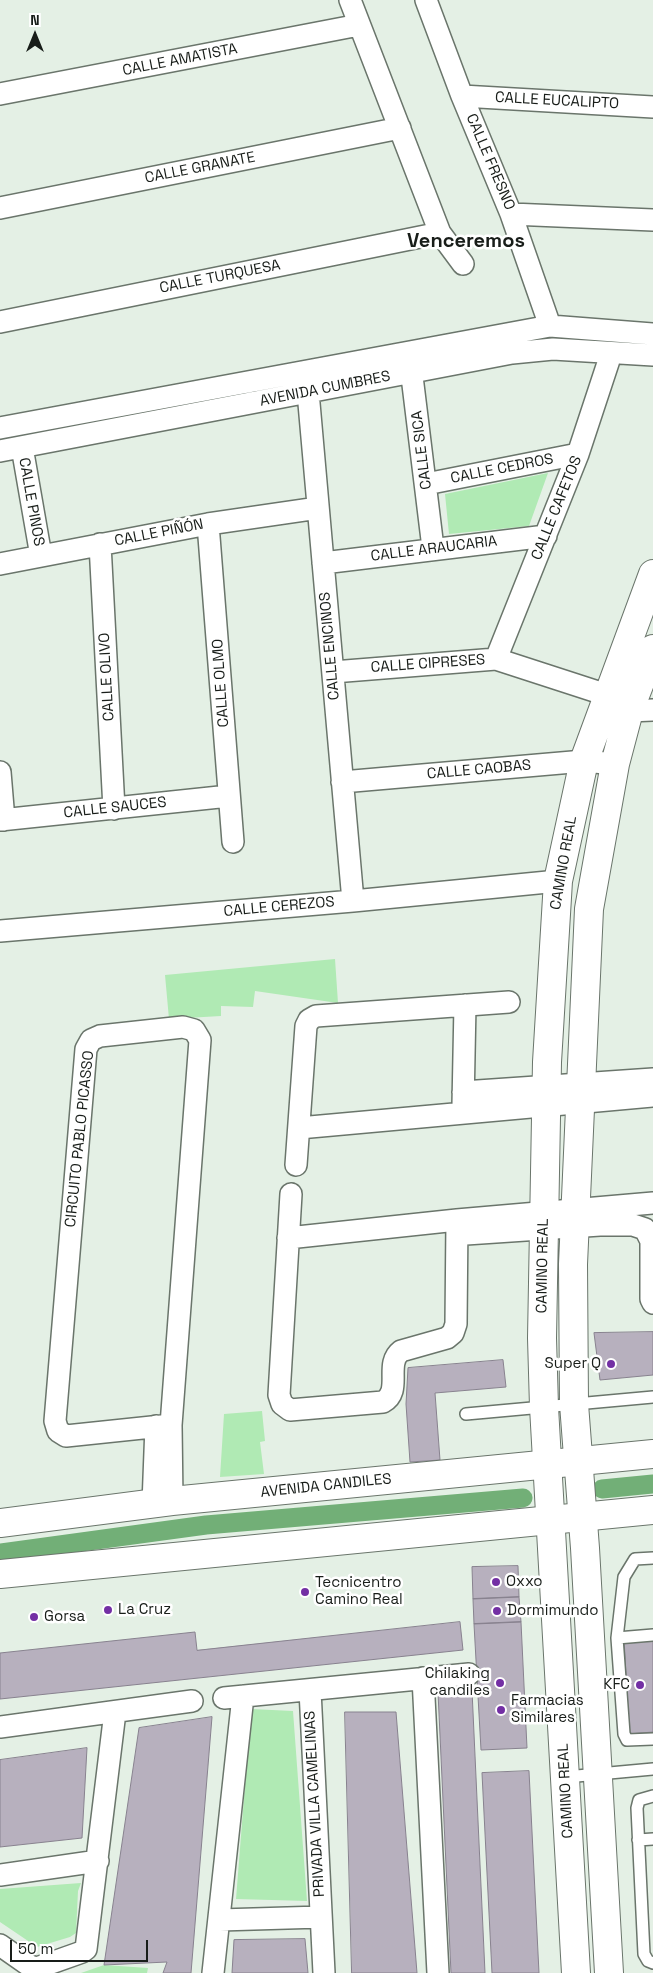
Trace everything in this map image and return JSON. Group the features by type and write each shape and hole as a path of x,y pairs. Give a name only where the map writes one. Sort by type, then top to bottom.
{"street":[{"path":"350,0 440,233 464,264"},
{"name":"CALLE FRESNO","path":"426,0 462,96 511,214 550,326"},
{"name":"CALLE AMATISTA","path":"0,94 359,25"},
{"name":"CALLE EUCALIPTO","path":"462,96 653,107"},
{"name":"CALLE GRANATE","path":"0,208 400,128"},
{"path":"511,214 653,220"},
{"name":"CALLE TURQUESA","path":"0,322 440,233"},
{"name":"AVENIDA CUMBRES","path":"0,451 308,392 410,362 550,326 653,334"},
{"name":"AVENIDA CUMBRES","path":"0,428 410,362 545,350 653,355"},
{"name":"CALLE CAFETOS","path":"496,659 578,454 611,354"},
{"name":"CALLE SICA","path":"410,362 433,548"},
{"name":"CALLE ENCINOS","path":"308,392 353,901"},
{"name":"CALLE PINOS","path":"22,447 40,556"},
{"name":"CALLE CEDROS","path":"426,484 578,454"},
{"name":"CALLE PIÑÓN","path":"0,564 208,524 318,508"},
{"name":"CALLE OLMO","path":"208,524 233,842"},
{"name":"CALLE ARAUCARIA","path":"323,562 546,536"},
{"name":"CALLE OLIVO","path":"100,544 114,809"},
{"name":"CAMINO REAL","path":"576,1973 544,1407 542,1338 547,1096 555,908 558,881 584,761 653,574"},
{"name":"CAMINO REAL","path":"609,1973 599,1774 574,1404 572,1336 575,1218 589,909 615,764 641,710 653,649"},
{"name":"CALLE CIPRESES","path":"333,672 496,659 607,695"},
{"name":"CALLE CAOBAS","path":"342,782 584,761 615,764"},
{"path":"0,772 2,820"},
{"name":"CALLE SAUCES","path":"2,820 229,796"},
{"name":"CALLE CEREZOS","path":"0,931 353,901 558,881"},
{"path":"296,1165 306,1026 309,1020 316,1016 509,1002"},
{"path":"463,1113 465,1006"},
{"name":"CIRCUITO PABLO PICASSO","path":"162,1503 163,1426 200,1040 194,1030 183,1027 100,1036 91,1040 86,1049 55,1421 58,1431 66,1436 163,1426"},
{"path":"299,1128 463,1113 547,1096 580,1093 653,1079"},
{"path":"463,1092 547,1096"},
{"path":"580,1093 653,1096"},
{"path":"291,1194 279,1395 282,1404 290,1410 382,1402 390,1398 394,1360 397,1354 401,1351 447,1338 453,1333 456,1324 458,1227"},
{"path":"288,1238 544,1221 575,1218 653,1203"},
{"path":"575,1218 633,1224 645,1229 649,1233 651,1241 651,1299 653,1303"},
{"name":"AVENIDA CANDILES","path":"0,1523 162,1503 653,1454"},
{"path":"0,1574 653,1510"},
{"name":"PRIVADA VILLA CAMELINAS","path":"213,1973 220,1920 234,1697 469,1674"},
{"path":"423,1678 438,1973"},
{"name":"PRIVADA VILLA CAMELINAS","path":"310,1690 324,1973"},
{"path":"0,1727 192,1701"},
{"path":"0,1945 30,1966 37,1968 86,1949 115,1712"},
{"path":"0,1875 98,1861"},
{"name":"PRIVADA VILLA CAMELINAS","path":"220,1920 321,1917"}],"lane":[{"path":"466,1414 653,1397"},
{"path":"653,1558 635,1559 624,1577 617,1638 624,1734 627,1740 653,1739"},
{"path":"617,1638 653,1635"},
{"path":"566,1777 653,1769"},
{"path":"653,1796 639,1800 637,1808 644,1954 648,1962 653,1962"},
{"path":"638,1840 653,1839"}],"green space":[{"path":"548,473 529,526 449,534 445,494"},
{"path":"335,959 338,1003 255,991 253,1007 221,1006 221,1016 169,1019 165,975"},
{"path":"262,1411 265,1441 260,1442 264,1474 220,1477 224,1414"},
{"path":"251,1709 293,1711 307,1901 236,1899"},
{"path":"81,1883 78,1891 76,1933 70,1937 37,1947 0,1922 0,1889"},
{"path":"104,1965 148,1968 147,1973 81,1973"}],"building":[{"path":"653,1332 653,1375 600,1380 594,1333"},
{"path":"503,1360 506,1387 435,1393 440,1460 410,1462 406,1404 408,1368"},
{"name":"Oxxo","path":"518,1566 519,1597 473,1599 472,1567"},
{"name":"Dormimundo","path":"519,1597 521,1622 474,1624 473,1599"},
{"path":"460,1622 463,1650 0,1699 0,1653 195,1632 197,1650"},
{"path":"521,1622 527,1748 481,1750 474,1624"},
{"name":"KFC","path":"653,1637 653,1732 629,1734 624,1638"},
{"path":"472,1690 485,1973 451,1973 438,1692"},
{"path":"345,1712 396,1712 417,1973 352,1973"},
{"path":"212,1717 191,1973 163,1973 167,1962 104,1965 139,1728"},
{"path":"87,1748 82,1838 0,1847 0,1760"},
{"path":"529,1771 539,1973 492,1973 482,1773"},
{"path":"305,1939 308,1973 232,1973 234,1940"}],"waterway":[{"path":"602,1489 653,1484"},
{"path":"0,1553 206,1525 523,1498"}],"place":[{"name":"Super Q","path":"611,1364"},
{"name":"Oxxo","path":"496,1582"},
{"name":"Tecnicentro Camino Real","path":"305,1592"},
{"name":"La Cruz","path":"108,1610"},
{"name":"Dormimundo","path":"497,1611"},
{"name":"Gorsa","path":"34,1617"},
{"name":"Chilaking candiles","path":"500,1683"},
{"name":"KFC","path":"640,1685"},
{"name":"Farmacias Similares","path":"501,1710"}],"district":[{"name":"Venceremos","path":"466,242"}]}
